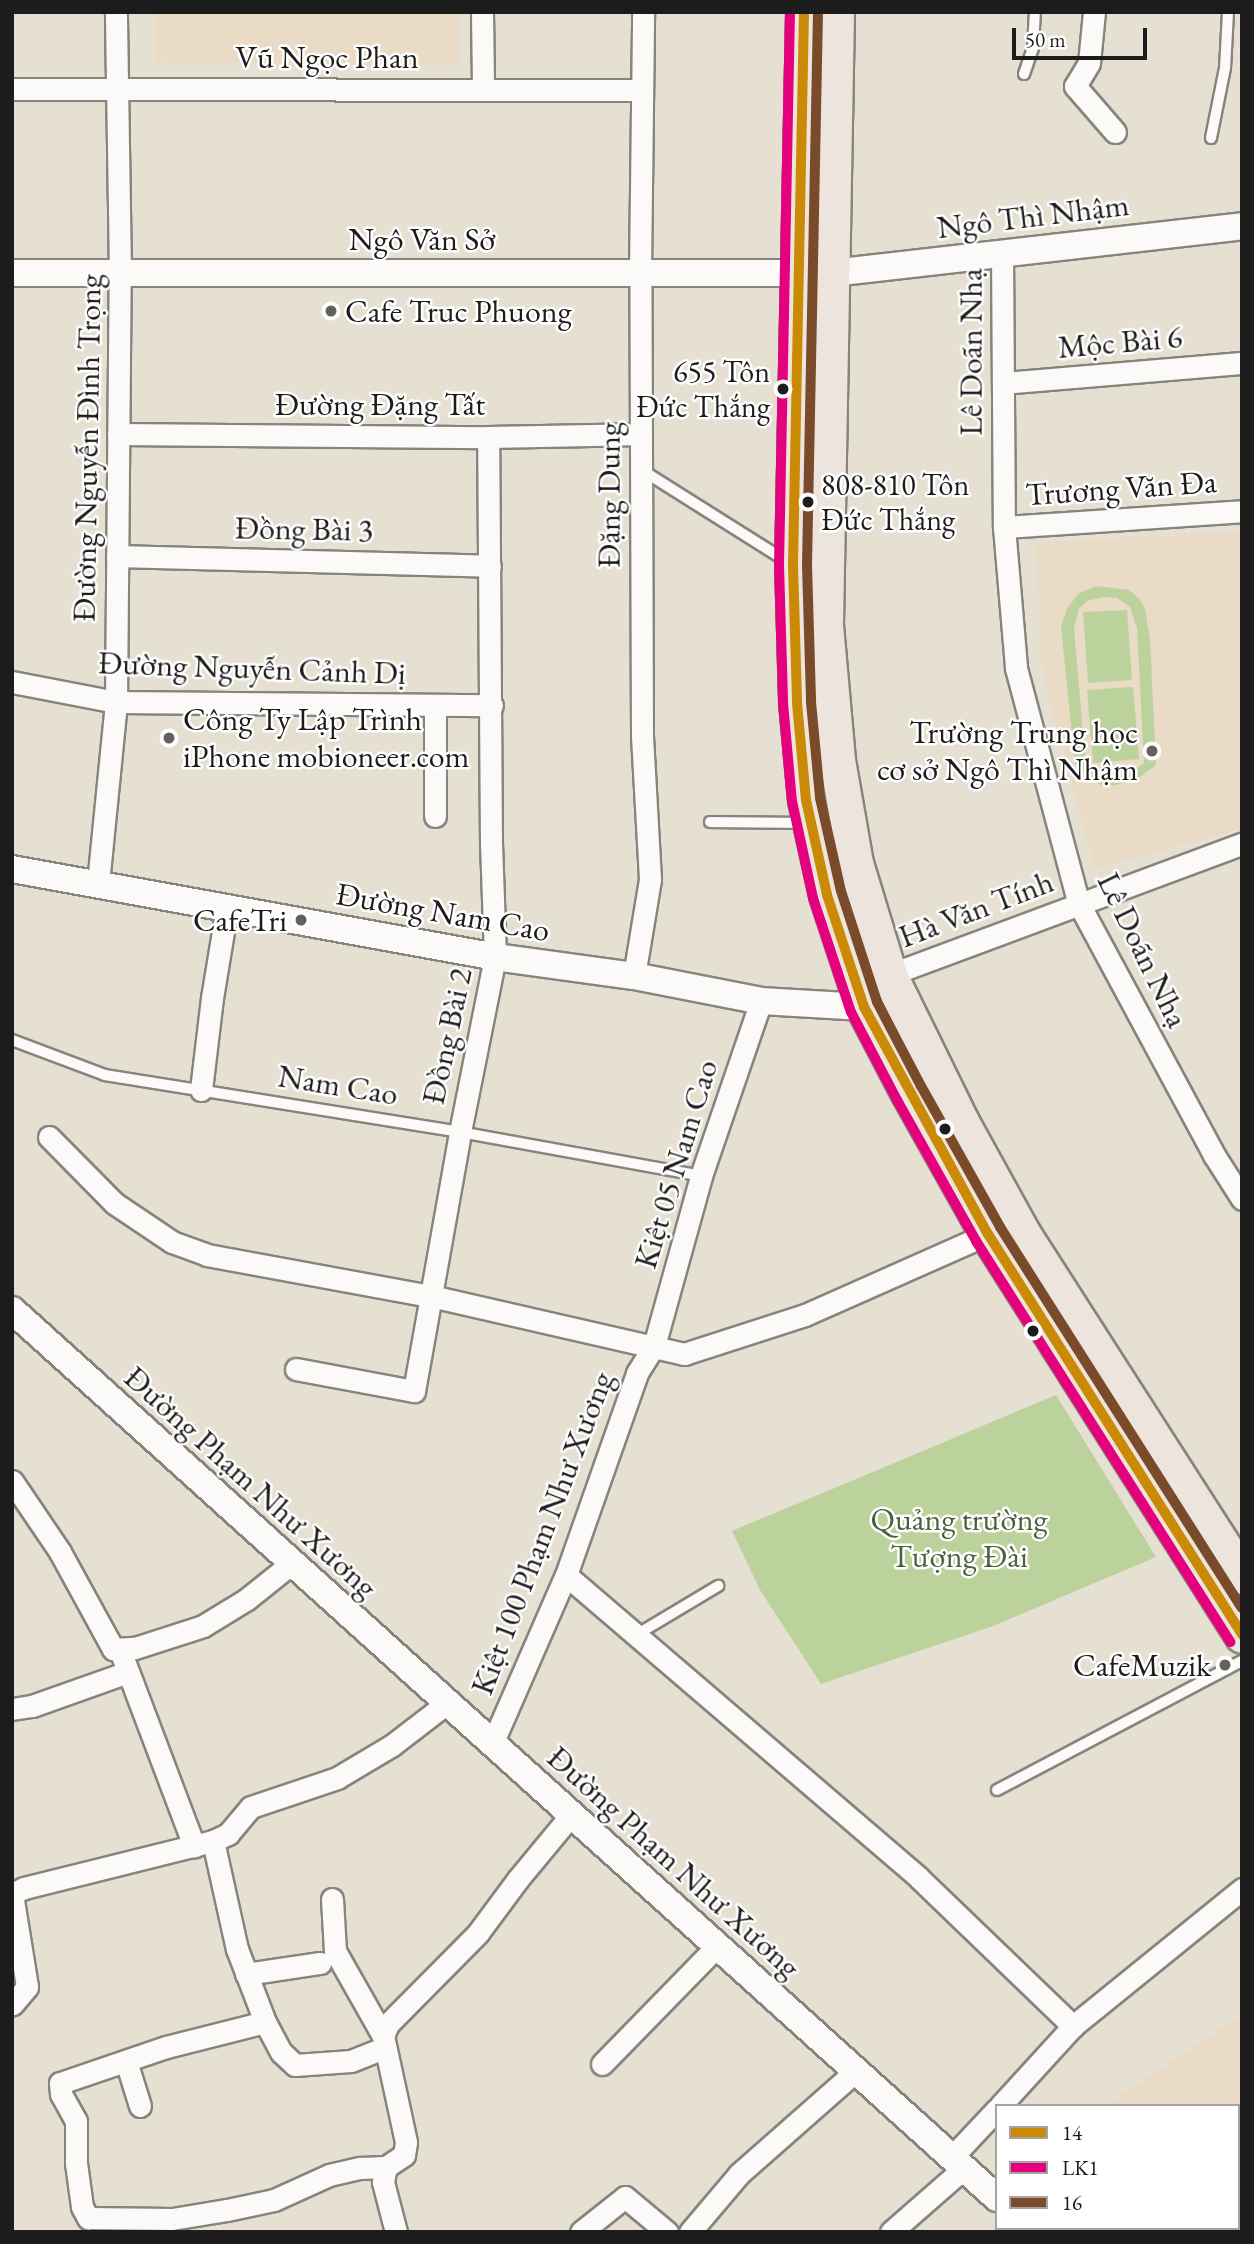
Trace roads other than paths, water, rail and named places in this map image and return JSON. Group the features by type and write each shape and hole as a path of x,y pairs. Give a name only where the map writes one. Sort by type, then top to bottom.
{"highway":[{"path":"804,12 825,625 837,760 855,863 889,975 961,1122 1024,1236 1242,1576"},
{"path":"835,12 793,565 796,703 811,823 827,895 864,1007 989,1234 1242,1635"}],"street":[{"name":"Đường Nguyễn Đình Trọng","path":"98,883 116,702 120,273 116,12"},
{"path":"482,12 483,87"},
{"name":"Đặng Dung","path":"634,976 650,879 642,734 640,271 643,12"},
{"path":"1094,12 1089,63 1075,86 1115,132"},
{"name":"Vũ Ngọc Phan","path":"12,89 483,87 642,90"},
{"name":"Ngô Thì Nhậm","path":"815,273 1242,226"},
{"name":"Lê Doãn Nhạ","path":"1002,252 1004,527 1016,668 1079,904 1214,1155 1242,1199"},
{"name":"Ngô Văn Sở","path":"12,273 815,273"},
{"name":"Mộc Bài 6","path":"1003,383 1242,363"},
{"name":"Đường Đặng Tất","path":"118,434 488,437 640,434"},
{"name":"Đồng Bài 2","path":"296,1369 414,1391 460,1132 495,957 491,843 488,437"},
{"name":"Trương Văn Đa","path":"1004,527 1242,512"},
{"name":"Đồng Bài 3","path":"117,556 490,566"},
{"name":"Đường Nguyễn Cảnh Dị","path":"12,682 116,702 492,705"},
{"path":"435,705 435,816"},
{"name":"Hà Văn Tính","path":"889,975 1242,845"},
{"name":"Đường Nam Cao","path":"12,869 495,957 634,976 761,1001 864,1007"},
{"path":"201,1090 227,907"},
{"name":"Kiệt 05 Nam Cao","path":"654,1346 701,1176 761,1001"},
{"path":"49,1137 114,1203 173,1242 208,1255 431,1296 684,1354 805,1315 989,1234"},
{"name":"Đường Phạm Như Xương","path":"12,1310 995,2196"},
{"name":"Kiệt 100 Phạm Như Xương","path":"492,1744 566,1575 637,1373 654,1346"},
{"path":"12,1481 60,1552 113,1649 120,1650 203,1626 247,1599 292,1563"},
{"path":"566,1575 919,1878 1073,2026"},
{"path":"120,1650 204,1844 237,1949 265,2022 281,2052 295,2065 351,2061 384,2041 388,2024 478,1933 571,1815"},
{"path":"22,1708 128,1672"},
{"path":"12,2005 27,1987 12,1894 49,1882 204,1844 228,1834 251,1807 337,1778 391,1746 447,1703"},
{"path":"1001,2104 1073,2026 1242,1889"},
{"path":"265,2022 166,2047 60,2083 61,2094 76,2121 76,2163 82,2207 88,2218 172,2219 205,2214 274,2200 329,2175 360,2168 386,2167 404,2155 406,2142 384,2041 335,1951 332,1899"},
{"path":"602,2064 717,1945"},
{"path":"246,1974 320,1963"},
{"path":"126,2061 140,2106"},
{"path":"690,2232 738,2174 856,2071"},
{"path":"891,2232 958,2163 995,2111"},
{"path":"386,2167 383,2182 396,2232"},
{"path":"581,2232 625,2197 667,2232"}],"lane":[{"path":"1024,74 1033,48 1035,12"},
{"path":"1211,138 1223,81 1228,12"},
{"path":"640,469 793,565"},
{"path":"710,822 811,823"},
{"name":"Nam Cao","path":"12,1040 105,1075 460,1132 701,1176"},
{"path":"636,1635 718,1586"},
{"path":"997,1790 1242,1661"}],"place":[{"name":"Cafe Truc Phuong","path":"331,311"},
{"name":"655 Tôn Đức Thắng","path":"783,389"},
{"name":"808-810 Tôn Đức Thắng","path":"808,502"},
{"name":"Công Ty Lập Trình iPhone mobioneer.com","path":"169,738"},
{"name":"Trường Trung học cơ sở Ngô Thì Nhậm","path":"1152,751"},
{"name":"CafeTri","path":"301,920"},
{"name":"CafeMuzik","path":"1225,1665"}],"park label":[{"name":"Quảng trường Tượng Đài","path":"959,1538"}]}
